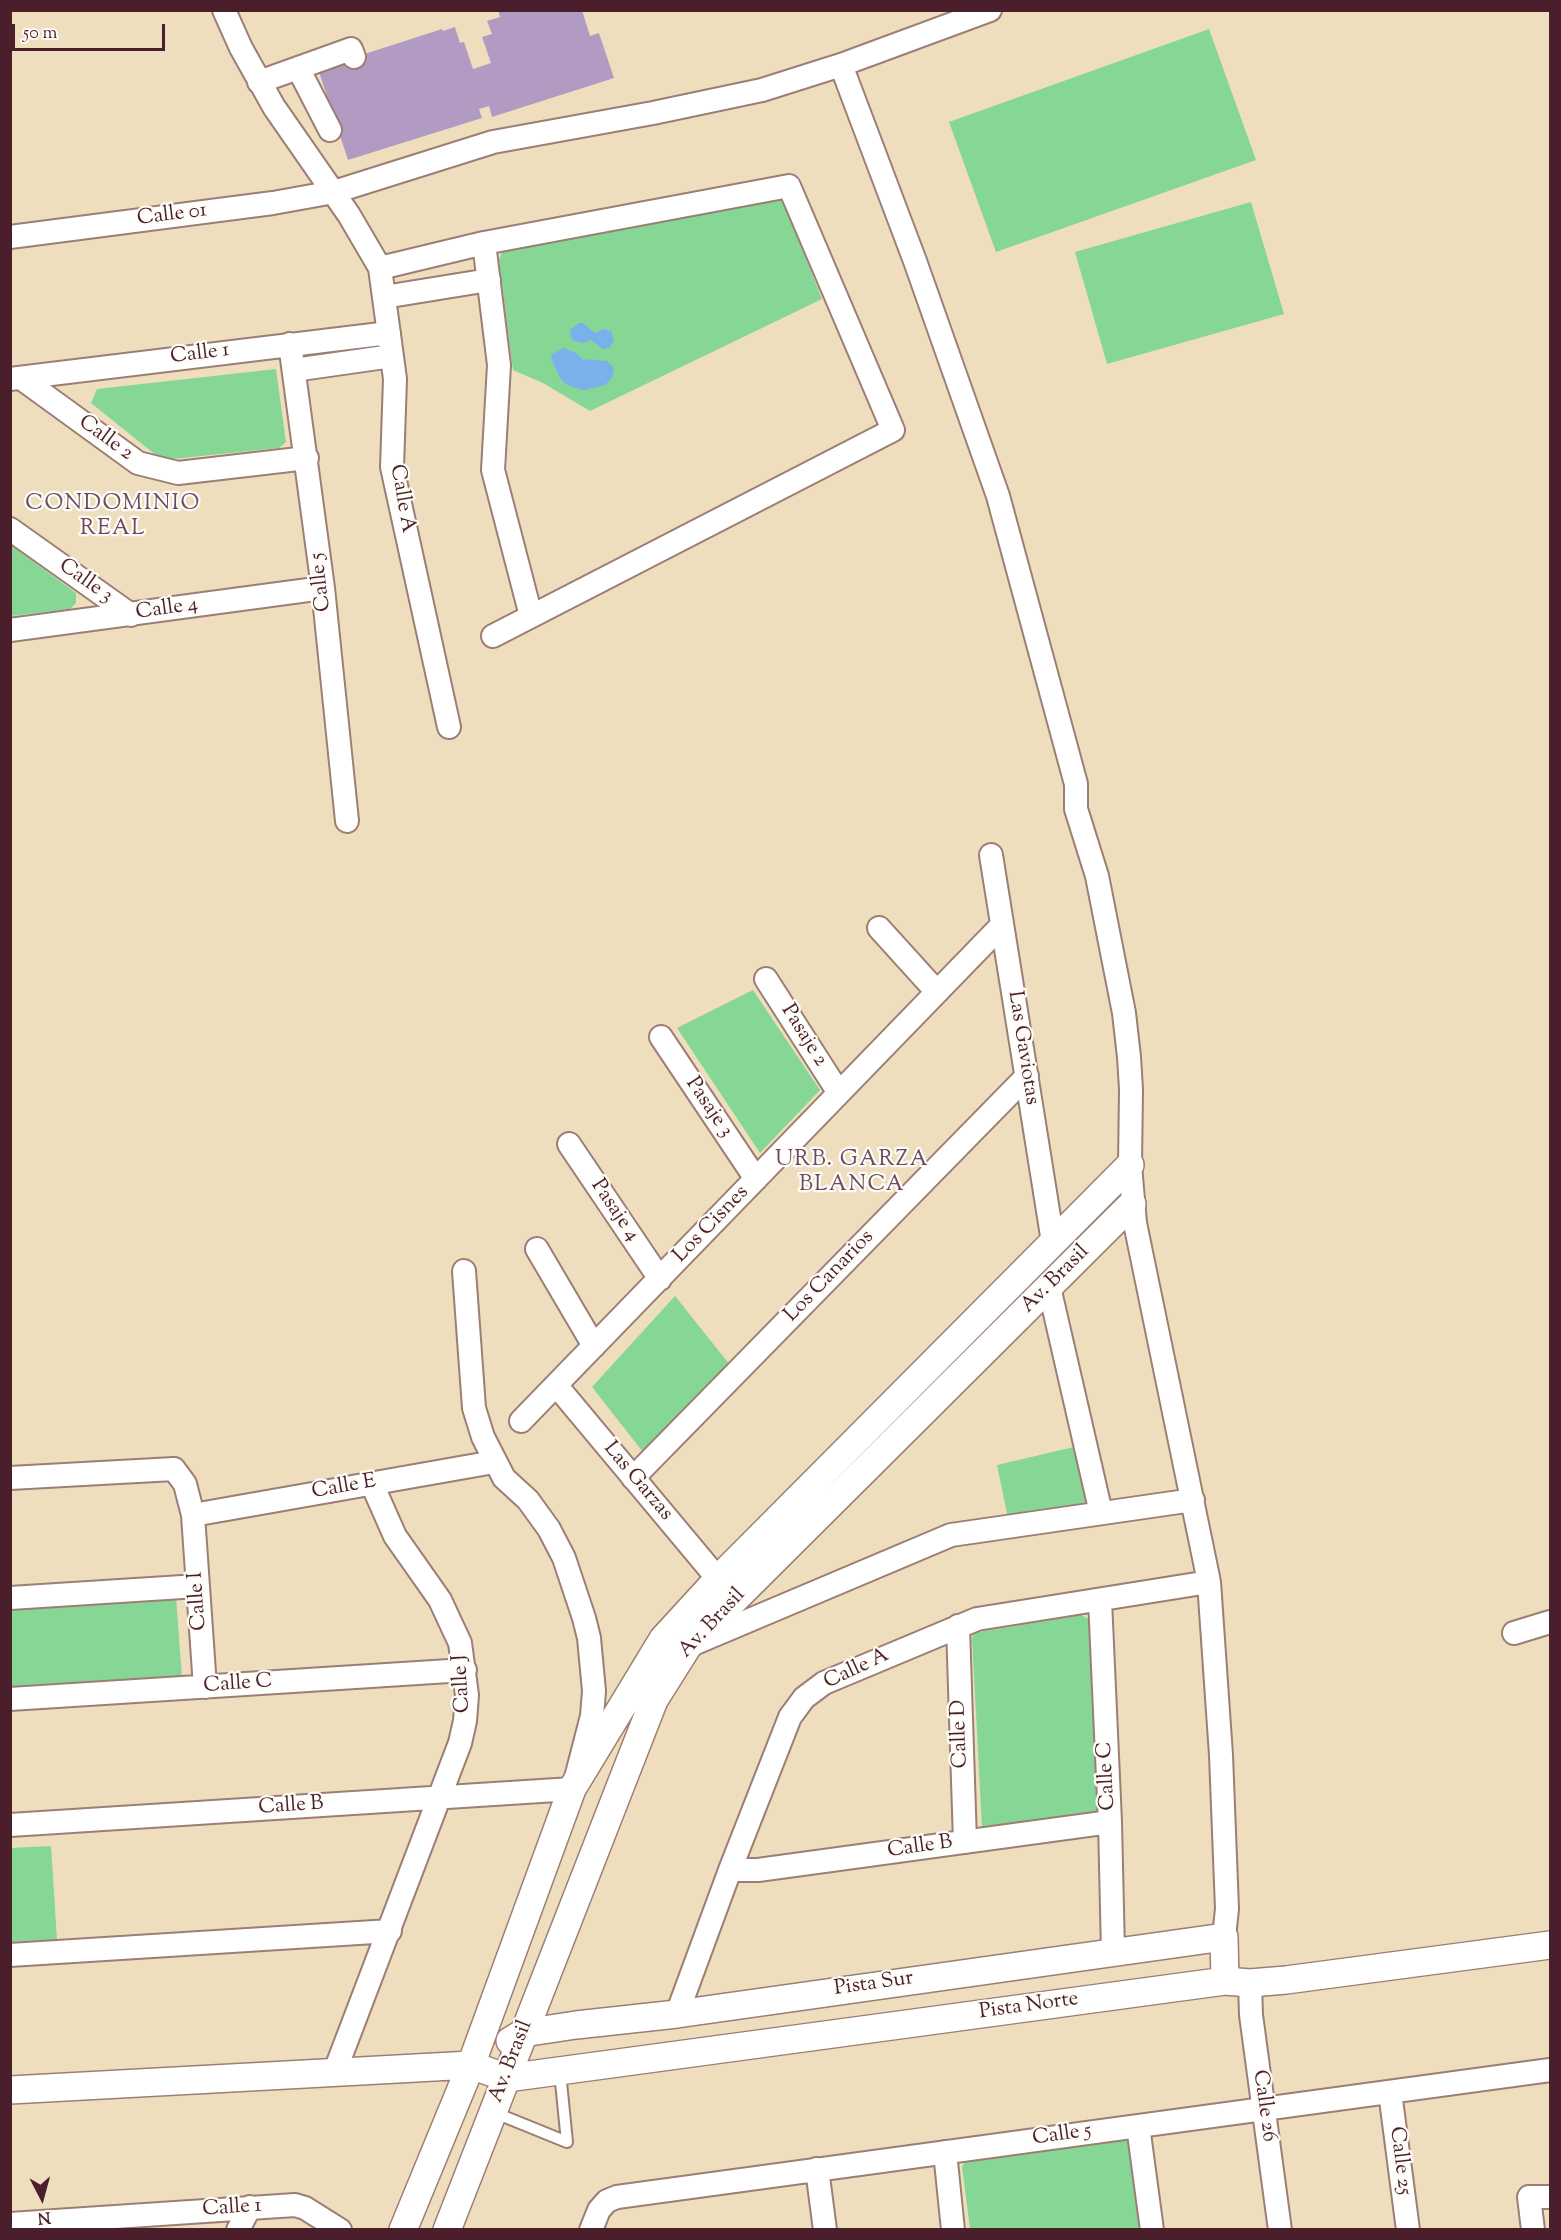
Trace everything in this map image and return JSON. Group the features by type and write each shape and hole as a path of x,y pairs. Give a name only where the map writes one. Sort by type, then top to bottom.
{"street":[{"path":"224,10 260,82 302,149 334,192 380,268 484,243 789,186 893,430 493,636"},
{"name":"Calle 01","path":"10,237 273,203 334,192 494,142 745,94 841,65 990,10"},
{"path":"260,82 351,49 354,57"},
{"path":"841,65 998,496 1076,784 1076,809 1097,876 1124,1013 1131,1089 1132,1204 1164,1371 1209,1582 1221,1755 1227,1909 1224,1937 1238,1982"},
{"path":"298,68 330,130"},
{"path":"484,243 499,365 493,470 531,616"},
{"name":"Calle A","path":"380,268 396,379 392,467 449,727"},
{"path":"384,297 489,280"},
{"name":"Calle 1","path":"16,379 389,333"},
{"name":"Calle 5","path":"290,344 323,588 347,821"},
{"path":"294,370 392,356"},
{"name":"Calle 2","path":"16,379 138,463 178,473 307,458"},
{"name":"Calle 3","path":"10,529 130,615"},
{"name":"Calle 4","path":"10,630 323,588"},
{"name":"Las Gaviotas","path":"991,855 1053,1242"},
{"name":"Los Cisnes","path":"521,1421 1002,925"},
{"path":"879,928 937,992"},
{"name":"Pasaje 2","path":"766,979 839,1093"},
{"name":"Pasaje 3","path":"661,1037 756,1179"},
{"name":"Los Canarios","path":"633,1478 1027,1076"},
{"name":"Pasaje 4","path":"569,1144 660,1279"},
{"name":"Av. Brasil","path":"404,2229 471,2065 572,1789 663,1639 718,1580 1130,1165"},
{"name":"Av. Brasil","path":"447,2229 654,1700 688,1646 1132,1204"},
{"path":"537,1249 594,1346"},
{"path":"464,1271 474,1408 483,1437 504,1478 528,1500 549,1529 564,1558 589,1638 594,1691 592,1716 572,1789"},
{"path":"1049,1287 1101,1514"},
{"name":"Las Garzas","path":"556,1385 718,1580"},
{"name":"Calle E","path":"193,1515 494,1462"},
{"name":"Calle I","path":"10,1478 174,1469 185,1485 193,1515 205,1687"},
{"name":"Calle J","path":"334,2071 390,1931 460,1743 467,1695 460,1643 440,1600 395,1536 372,1484"},
{"path":"688,1646 951,1535 1192,1500"},
{"name":"Calle A","path":"677,2013 730,1869 790,1717 804,1698 824,1683 977,1619 1209,1582"},
{"path":"10,1598 198,1586"},
{"name":"Calle C","path":"1100,1600 1113,1952"},
{"path":"1514,1633 1551,1622"},
{"name":"Calle D","path":"958,1626 964,1842"},
{"name":"Calle C","path":"10,1699 465,1670"},
{"name":"Calle B","path":"10,1825 572,1789"},
{"name":"Calle B","path":"730,1869 758,1870 1110,1822"},
{"path":"10,1955 390,1931"},
{"name":"Pista Sur","path":"523,2033 1224,1937"},
{"name":"Pista Norte","path":"507,2078 1238,1982 1286,1980 1551,1945"},
{"name":"Calle 26","path":"1238,1982 1251,2015 1280,2229"},
{"path":"471,2065 523,2033"},
{"path":"10,2090 471,2065 507,2078"},
{"name":"Calle 5","path":"591,2229 599,2210 607,2201 617,2197 1551,2070"},
{"name":"Calle 25","path":"1390,2092 1407,2229"},
{"path":"1138,2126 1152,2229"},
{"path":"945,2152 953,2229"},
{"path":"817,2169 825,2229"},
{"path":"1533,2229 1540,2197"},
{"name":"Calle 1","path":"10,2224 51,2225 295,2205 306,2208 340,2229"},
{"path":"238,2229 250,2207"}],"lane":[{"path":"493,2112 567,2142 560,2070"}],"green space":[{"path":"1209,29 1256,160 996,252 949,122"},
{"path":"781,195 822,299 590,411 543,383 513,370 499,260 506,249"},
{"path":"1251,202 1284,314 1107,364 1075,252"},
{"path":"276,369 286,442 279,448 172,459 157,456 91,403 97,389"},
{"path":"11,545 76,593 76,603 70,609 11,616"},
{"path":"753,990 820,1090 760,1153 677,1028"},
{"path":"675,1296 730,1365 646,1456 592,1387"},
{"path":"1078,1446 1095,1508 1009,1523 997,1465"},
{"path":"176,1597 182,1678 11,1689 11,1607"},
{"path":"1081,1615 1091,1623 1101,1805 1098,1815 982,1828 973,1633"},
{"path":"51,1846 57,1940 11,1942 11,1848"},
{"path":"1123,2137 1129,2139 1144,2229 970,2229 962,2167 965,2161"}],"water":[{"path":"579,323 583,323 595,333 603,329 611,331 614,340 612,344 609,348 603,349 591,340 582,343 572,340 570,330"},
{"path":"564,348 576,353 582,359 607,361 614,368 612,378 605,385 584,390 566,384 560,378 551,358 552,354"}],"building":[{"path":"498,10 582,10 590,36 599,33 614,78 492,117 489,106 479,109 482,118 348,160 318,69 442,29 443,31 455,27 460,43 464,42 473,69 491,63 482,37 492,34 487,21 500,17"}],"district":[{"name":"CONDOMINIO REAL","path":"113,518"},
{"name":"URB. GARZA BLANCA","path":"852,1174"}]}
